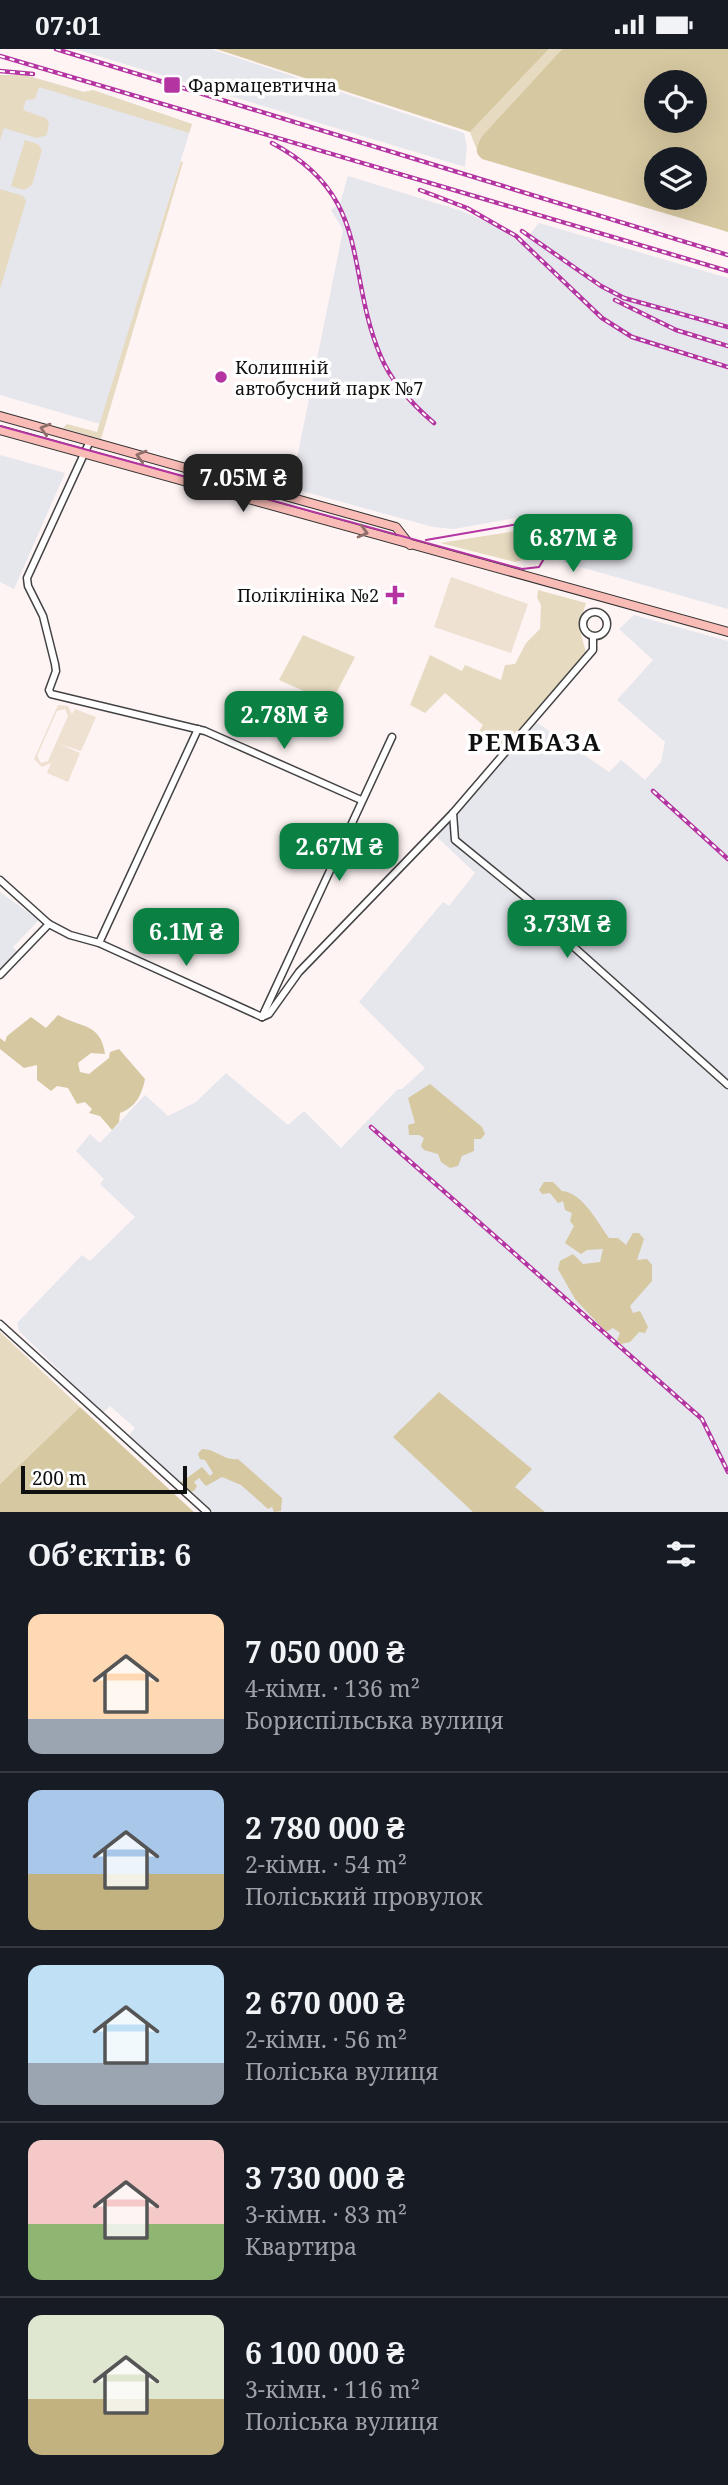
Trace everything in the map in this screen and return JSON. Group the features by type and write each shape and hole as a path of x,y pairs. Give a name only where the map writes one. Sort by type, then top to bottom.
{"main road":[{"path":"0,416 396,527 410,545"},
{"path":"0,430 728,632"}],"street":[{"path":"90,441 27,578 28,586 43,616 55,664 48,690 51,694 198,729 361,800"},
{"path":"593,637 602,634 607,626 600,613 605,598"},
{"path":"593,637 583,629 583,620 590,613 600,613"},
{"path":"0,880 49,925 70,935 99,943 267,1017 299,972 453,813 593,650 593,637"},
{"path":"99,943 198,729"},
{"path":"262,1017 392,737"},
{"path":"453,813 455,840 541,910 566,940 728,1085"},
{"path":"0,975 49,925"},
{"path":"0,1324 207,1512"}],"shaded area":[{"path":"75,49 211,49 464,133 467,146 465,167"},
{"path":"216,49 549,49 470,132"},
{"path":"549,49 562,49 482,136 476,148 470,132"},
{"path":"562,49 728,49 728,232 654,210 707,210 707,147 644,147 644,207 482,159 477,146 482,136"},
{"path":"0,75 25,75 84,92 93,90 192,124 100,424 0,395"},
{"path":"0,75 25,75 84,92 93,90 192,124 189,133 39,87 35,99 26,100 23,110 46,118 49,123 47,135 37,138 4,128 0,141"},
{"path":"25,140 38,144 42,150 32,185 24,190 11,186"},
{"path":"181,161 183,162 101,439 63,428 67,424 97,432"},
{"path":"348,176 462,211 494,225 522,244 539,223 728,278 728,609 563,562 569,543 557,540 541,519 532,515 454,529 433,527 291,488 343,230 331,210 340,203"},
{"path":"0,189 23,196 26,201 0,289"},
{"path":"0,455 65,473 14,589 0,582"},
{"path":"522,530 532,534 537,548 533,557 515,562 440,543"},
{"path":"451,577 528,604 511,653 434,627"},
{"path":"538,590 586,603 579,626 586,653 500,751 478,733 483,725 445,693 425,713 410,705 430,655 462,671 465,665 501,680 505,665 515,664 526,643 540,629 541,605 537,598"},
{"path":"634,615 728,641 728,1512 213,1512 129,1435 135,1428 110,1406 103,1413 19,1331 17,1323 82,1255 90,1261 135,1217 100,1184 104,1179 76,1151 90,1134 100,1143 145,1095 168,1116 196,1102 226,1073 288,1125 304,1111 341,1148 398,1089 402,1089 425,1068 359,1002 443,902 449,906 475,873 437,837 536,722 609,772 621,760 645,780 661,762 665,742 617,700 653,660 619,629"},
{"path":"303,635 355,657 331,703 279,680"},
{"path":"58,705 68,706 72,714 75,709 96,717 81,751 59,744 80,753 68,782 47,773 51,763 42,767 34,759","holes":["65,709 68,716 48,761 41,763 37,756 57,711"]},
{"path":"0,892 39,920 13,947 18,952 0,968"},
{"path":"58,1015 94,1031 103,1044 105,1054 91,1053 78,1063 80,1072 89,1074 109,1058 110,1052 119,1049 145,1079 137,1100 130,1108 120,1113 119,1122 112,1130 100,1116 89,1113 92,1109 85,1102 77,1104 68,1088 57,1086 51,1091 37,1080 37,1065 24,1068 0,1049 0,1038 5,1042 7,1036 31,1017 46,1028"},
{"path":"430,1084 482,1127 485,1134 481,1139 474,1139 474,1151 462,1156 458,1166 450,1168 441,1162 438,1154 424,1150 421,1146 424,1138 409,1135 408,1125 415,1123 408,1098"},
{"path":"544,1182 553,1182 562,1191 583,1202 609,1238 618,1238 626,1245 633,1233 639,1233 644,1239 637,1260 647,1259 652,1265 652,1281 630,1306 633,1313 640,1311 648,1327 645,1333 639,1332 630,1342 621,1344 617,1340 620,1333 613,1328 606,1332 575,1299 558,1269 560,1261 573,1254 583,1264 600,1262 603,1249 587,1250 581,1254 565,1243 574,1226 570,1221 572,1213 565,1210 563,1201 558,1203 550,1193 542,1194 539,1190"},
{"path":"0,1332 80,1407 0,1484"},
{"path":"439,1392 532,1469 515,1487 545,1512 473,1512 393,1437"},
{"path":"80,1407 194,1512 0,1512 0,1484"},
{"path":"202,1449 238,1459 282,1498 281,1511 274,1512 272,1507 268,1509 241,1485 222,1477 206,1486 199,1478 194,1482 197,1486 194,1491 187,1492 180,1483 202,1467 210,1476 213,1473 205,1460 200,1459 198,1454"}],"tram line":[{"path":"0,426 522,569 539,567 548,552 544,533 530,522 426,540"}],"railway":[{"path":"56,49 728,255"},
{"path":"0,56 728,271"},
{"path":"0,71 33,74"},
{"path":"272,143 304,164 327,187 342,212 351,238 370,325 381,357 404,393 434,423"},
{"path":"420,190 467,208 516,236 602,318 632,337 728,367"},
{"path":"522,231 601,286 624,298 728,327"},
{"path":"615,300 676,330 728,346"},
{"path":"653,791 728,859"},
{"path":"371,1127 702,1419 728,1472"}],"place":[{"name":"Фармацевтична","path":"172,85"},
{"name":"Колишній автобусний парк №7","path":"221,377"},
{"name":"Поліклініка №2","path":"395,595"}],"district":[{"name":"РЕМБАЗА","path":"535,741"}]}
